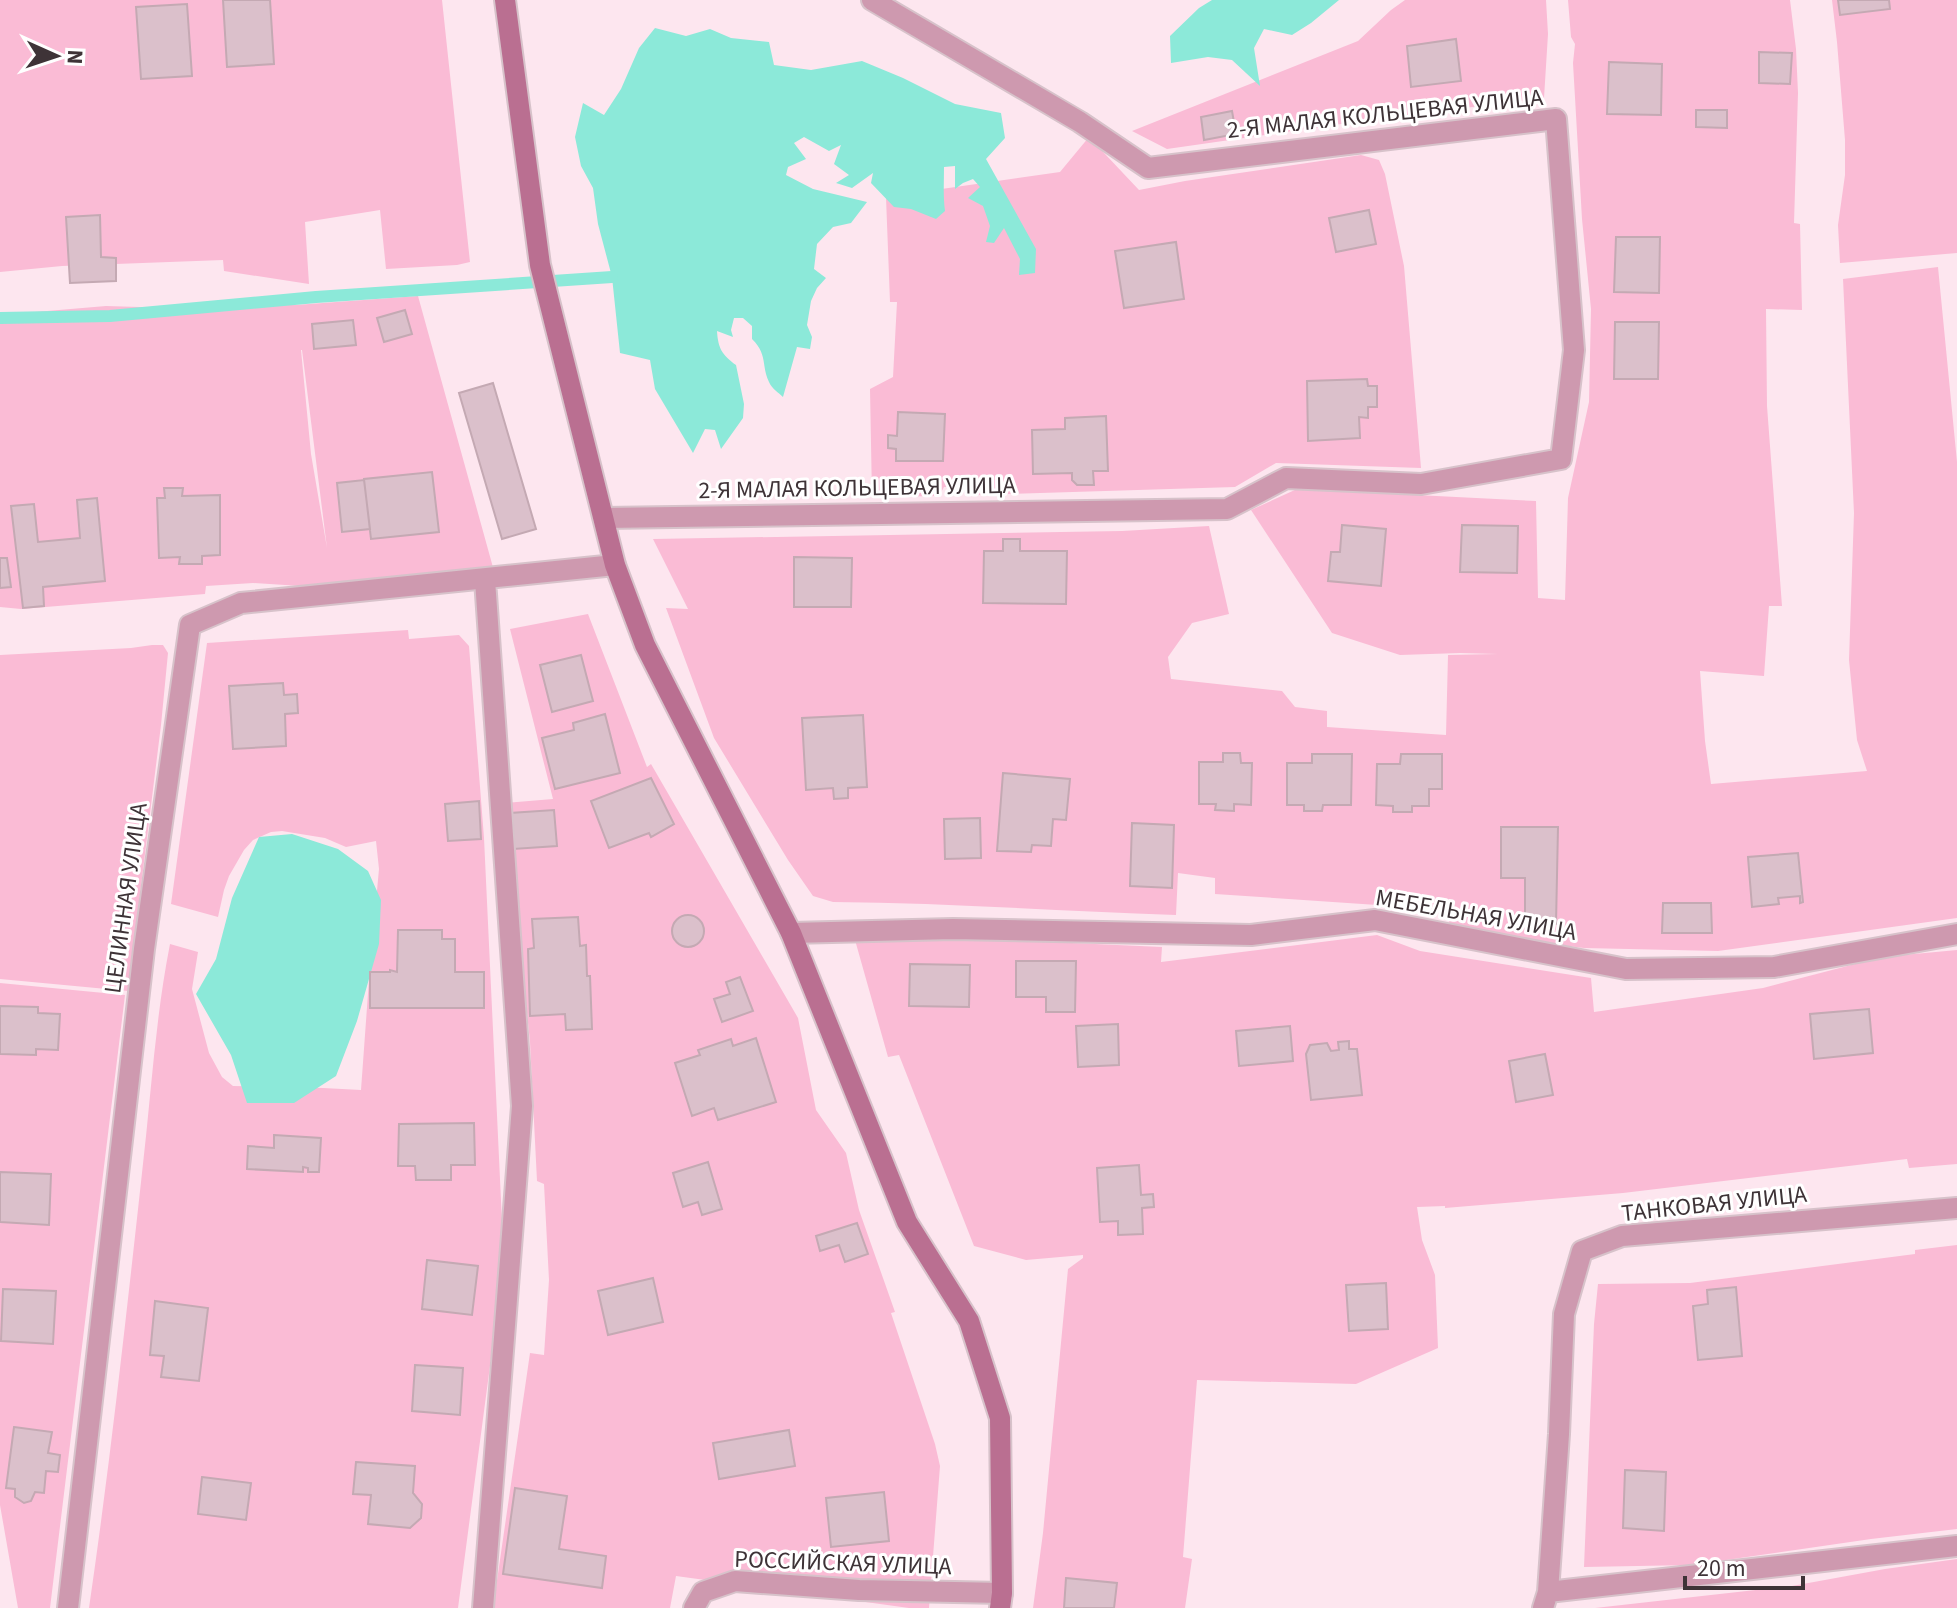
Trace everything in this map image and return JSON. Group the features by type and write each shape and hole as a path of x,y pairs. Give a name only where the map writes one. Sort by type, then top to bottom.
{"street":[{"path":"505,0 540,265 615,565 645,645 791,933 907,1222 969,1321 1000,1418 1001,1601"},
{"name":"2-Я МАЛАЯ КОЛЬЦЕВАЯ УЛИЦА","path":"604,518 1227,509 1286,478 1421,484 1561,459 1574,350 1556,119 1148,168 1080,122 872,0"},
{"name":"ЦЕЛИННАЯ УЛИЦА","path":"68,1608 144,949 190,625 241,603 615,565"},
{"path":"483,1608 522,1106 485,580"},
{"name":"МЕБЕЛЬНАЯ УЛИЦА","path":"791,933 953,929 1251,935 1375,920 1626,969 1774,967 1957,934"},
{"name":"ТАНКОВАЯ УЛИЦА","path":"1545,1600 1559,1434 1564,1314 1582,1251 1622,1236 1957,1208"},
{"path":"1545,1600 1957,1546"},
{"name":"РОССИЙСКАЯ УЛИЦА","path":"694,1608 703,1592 735,1581 1001,1601"}],"shaded area":[{"path":"0,0 442,0 470,262 386,269 380,210 305,222 309,284 224,271 223,260 62,266 0,272"},
{"path":"1212,0 1339,0 1292,35 1264,29 1254,48 1260,86 1232,60 1208,57 1171,63 1170,36"},
{"path":"1405,0 1546,0 1548,34 1544,98 1167,149 1132,131 1358,41"},
{"path":"1568,0 1790,0 1798,93 1794,223 1800,224 1802,310 1766,309 1767,406 1782,606 1769,606 1764,676 1700,671 1711,784 1867,771 1857,740 1849,660 1854,513 1843,279 1938,267 1957,462 1957,918 1718,951 1584,948 1448,931 1451,910 1215,894 1215,878 1178,873 1176,915 833,902 813,896 714,738 666,608 688,609 653,539 1122,531 1209,526 1229,614 1192,623 1168,657 1171,679 1282,691 1295,707 1327,711 1327,727 1446,735 1448,655 1498,654 1400,655 1332,633 1251,510 1297,489 1536,501 1538,598 1565,600 1568,498 1589,402 1591,309 1582,219 1573,63 1575,44 1571,37"},
{"path":"1832,0 1957,0 1957,253 1840,263 1838,225 1845,175 1845,140"},
{"path":"655,28 686,36 710,29 731,38 769,42 774,65 811,70 862,61 955,104 1001,113 1005,138 986,159 1036,249 1035,273 1019,275 1020,259 1004,228 994,243 986,242 990,226 983,206 968,198 980,187 973,179 955,189 955,166 944,167 945,211 936,219 911,209 894,207 871,183 873,173 852,188 836,183 849,175 834,164 841,145 829,151 804,137 794,143 806,159 788,167 786,175 813,189 867,202 851,223 833,227 817,244 814,269 826,278 811,301 807,325 812,337 810,349 797,347 783,397 769,382 762,355 752,339 752,326 743,318 734,318 733,337 717,331 722,351 736,365 744,404 743,418 721,449 715,430 705,429 693,453 655,389 650,360 620,353 612,277 598,224 593,188 581,166 575,137 583,103 604,115 621,89 639,48"},
{"path":"1089,137 1139,190 1361,155 1379,160 1385,174 1404,266 1421,468 1276,463 1235,487 975,495 972,486 944,487 939,496 872,497 870,389 893,377 897,302 890,302 886,197 1060,172"},
{"path":"418,296 494,571 332,588 253,583 206,586 205,594 21,609 0,607 0,315 106,306 296,305","holes":["302,350 327,548 311,454"]},
{"path":"588,614 647,767 651,764 798,1018 816,1110 846,1153 859,1210 895,1312 891,1313 940,1466 929,1608 909,1608 676,1576 670,1608 493,1608 530,1353 544,1355 549,1280 544,1184 537,1181 530,1042 506,803 553,799 510,629"},
{"path":"408,630 409,639 459,635 469,646 484,838 502,1222 493,1343 458,1608 89,1608 117,1391 157,1030 170,944 198,952 192,989 209,1053 222,1077 233,1086 361,1090 379,869 376,841 346,847 325,838 271,832 253,840 244,850 229,876 218,917 171,904 207,643"},
{"path":"163,645 168,653 128,991 0,979 0,655"},
{"path":"292,834 338,849 368,871 381,900 379,944 357,1021 336,1076 294,1103 247,1103 231,1055 196,994 216,959 232,898 259,837"},
{"path":"1377,935 1420,951 1591,978 1594,1012 1763,988 1882,957 1957,950 1957,1164 1909,1168 1907,1159 1623,1193 1445,1208 1417,1207 1422,1240 1435,1275 1438,1348 1356,1384 1197,1380 1183,1557 1192,1559 1185,1608 1033,1608 1068,1269 1083,1255 1026,1260 974,1246 899,1055 888,1057 855,940 1006,940 1162,947 1161,962"},
{"path":"0,983 125,995 50,1608 18,1608 0,1505"},
{"path":"1957,1245 1957,1529 1691,1565 1584,1567 1598,1284 1690,1283 1915,1254 1915,1250"},
{"path":"1957,1559 1957,1608 1595,1608 1792,1586"}],"building":[{"path":"223,0 270,0 274,64 227,67"},
{"path":"1838,0 1889,0 1890,9 1840,15"},
{"path":"187,4 192,76 141,79 136,7"},
{"path":"1456,39 1461,81 1411,87 1407,46"},
{"path":"1759,52 1792,53 1790,84 1759,83"},
{"path":"1609,62 1662,64 1661,115 1607,114"},
{"path":"1696,110 1727,110 1727,128 1696,127"},
{"path":"1232,111 1236,134 1204,140 1201,117"},
{"path":"1369,210 1376,244 1336,252 1329,218"},
{"path":"100,215 101,257 116,258 116,281 70,283 66,217"},
{"path":"1616,237 1660,237 1659,293 1614,292"},
{"path":"1176,242 1184,299 1124,308 1115,251"},
{"path":"405,310 412,334 384,342 377,318"},
{"path":"353,320 356,345 314,349 312,324"},
{"path":"1615,322 1659,322 1658,379 1614,379"},
{"path":"1367,379 1368,386 1377,386 1377,407 1368,407 1368,418 1359,417 1360,438 1308,441 1307,381"},
{"path":"493,383 536,529 502,539 459,393"},
{"path":"898,412 945,414 943,461 896,461 896,449 888,448 888,435 897,436"},
{"path":"1106,416 1108,471 1093,471 1094,485 1077,485 1072,480 1072,473 1033,474 1032,430 1065,429 1065,418"},
{"path":"432,472 439,532 371,539 364,479"},
{"path":"364,480 370,529 342,532 337,483"},
{"path":"164,488 183,488 182,496 220,495 220,555 202,556 202,564 179,564 180,557 159,558 157,498 165,498"},
{"path":"97,498 105,581 43,587 44,606 23,608 11,506 34,504 38,542 80,538 77,500"},
{"path":"1342,525 1386,529 1381,586 1328,581 1331,552 1340,552"},
{"path":"1462,525 1518,526 1517,573 1460,572"},
{"path":"1003,539 1020,539 1020,551 1067,551 1066,604 983,603 984,551 1003,551"},
{"path":"794,557 852,558 851,607 794,607"},
{"path":"0,558 7,558 11,587 0,588"},
{"path":"581,655 593,701 552,712 540,665"},
{"path":"283,683 284,695 297,694 298,713 285,714 286,746 233,749 229,686"},
{"path":"605,714 620,773 555,789 542,738 574,730 573,723"},
{"path":"863,715 867,787 848,788 848,798 834,799 833,788 806,790 802,718"},
{"path":"1223,753 1240,753 1241,763 1252,763 1251,805 1234,804 1234,811 1215,810 1216,804 1199,804 1199,762 1223,762"},
{"path":"1312,754 1352,754 1351,805 1323,805 1322,811 1304,811 1304,805 1287,805 1287,763 1312,763"},
{"path":"1401,754 1442,754 1442,789 1429,789 1429,806 1412,806 1412,812 1393,812 1393,806 1376,805 1377,764 1400,764"},
{"path":"1003,773 1070,779 1066,820 1053,819 1051,846 1032,845 1031,852 997,851"},
{"path":"651,778 674,824 651,837 649,833 609,848 591,801"},
{"path":"479,801 481,839 448,841 445,804"},
{"path":"554,810 557,846 513,849 510,813"},
{"path":"980,818 981,858 945,859 944,819"},
{"path":"1132,823 1174,825 1172,888 1130,886"},
{"path":"1501,827 1558,827 1556,924 1525,924 1525,878 1501,878"},
{"path":"1798,853 1803,902 1800,903 1800,896 1778,898 1779,904 1752,907 1748,857"},
{"path":"1663,903 1711,903 1712,933 1662,933"},
{"path":"688,915 699,920 704,931 699,942 688,947 677,942 672,931 677,920"},
{"path":"578,917 580,946 586,945 587,976 590,976 592,1029 566,1030 565,1014 530,1016 528,949 534,948 532,919"},
{"path":"398,930 442,930 442,939 455,939 455,972 484,972 484,1008 370,1008 370,972 397,972"},
{"path":"1016,961 1076,961 1075,1012 1046,1012 1046,997 1016,997"},
{"path":"910,964 970,965 969,1007 909,1006"},
{"path":"740,977 753,1011 722,1022 714,999 730,994 726,982"},
{"path":"0,1006 38,1007 38,1013 60,1014 58,1050 36,1049 36,1055 0,1054"},
{"path":"1869,1009 1873,1053 1814,1059 1810,1014"},
{"path":"1118,1024 1119,1065 1078,1067 1076,1026"},
{"path":"1290,1026 1293,1061 1239,1066 1236,1031"},
{"path":"756,1038 776,1102 718,1120 714,1108 692,1116 675,1063 700,1055 698,1050 731,1039 733,1046"},
{"path":"1349,1041 1349,1049 1357,1049 1362,1095 1311,1100 1306,1054 1310,1045 1327,1043 1331,1051 1339,1050 1338,1042"},
{"path":"1545,1054 1553,1095 1516,1102 1509,1061"},
{"path":"474,1123 475,1165 451,1165 451,1180 416,1180 415,1166 398,1166 399,1124"},
{"path":"274,1135 321,1138 319,1172 308,1172 308,1168 303,1167 303,1172 247,1169 248,1146 274,1148"},
{"path":"708,1162 722,1209 702,1215 698,1202 683,1207 673,1173"},
{"path":"1139,1165 1141,1195 1153,1194 1154,1207 1142,1208 1143,1234 1118,1235 1118,1221 1100,1222 1097,1168"},
{"path":"0,1172 51,1174 49,1225 0,1222"},
{"path":"857,1223 868,1254 845,1262 839,1245 820,1251 816,1236"},
{"path":"427,1260 478,1266 472,1315 422,1309"},
{"path":"653,1278 663,1322 608,1335 598,1291"},
{"path":"1386,1283 1388,1329 1349,1331 1346,1285"},
{"path":"1736,1287 1742,1356 1698,1360 1693,1306 1708,1304 1707,1290"},
{"path":"3,1289 56,1291 53,1344 1,1341"},
{"path":"155,1301 208,1308 199,1381 161,1377 164,1356 150,1355"},
{"path":"415,1365 463,1368 460,1415 412,1411"},
{"path":"14,1427 52,1432 48,1453 60,1455 58,1472 46,1471 44,1493 35,1492 31,1501 24,1503 15,1497 15,1489 6,1488"},
{"path":"789,1430 795,1466 719,1479 713,1443"},
{"path":"356,1462 415,1466 413,1493 422,1504 421,1518 410,1528 368,1524 371,1495 353,1494"},
{"path":"1625,1470 1666,1472 1664,1531 1623,1528"},
{"path":"202,1477 251,1483 246,1520 198,1514"},
{"path":"515,1488 567,1496 559,1549 606,1556 602,1588 503,1574"},
{"path":"884,1492 889,1541 831,1547 826,1498"},
{"path":"1066,1578 1117,1583 1114,1608 1064,1608"}],"waterway":[{"path":"0,318 110,316 316,297 612,277"}]}
